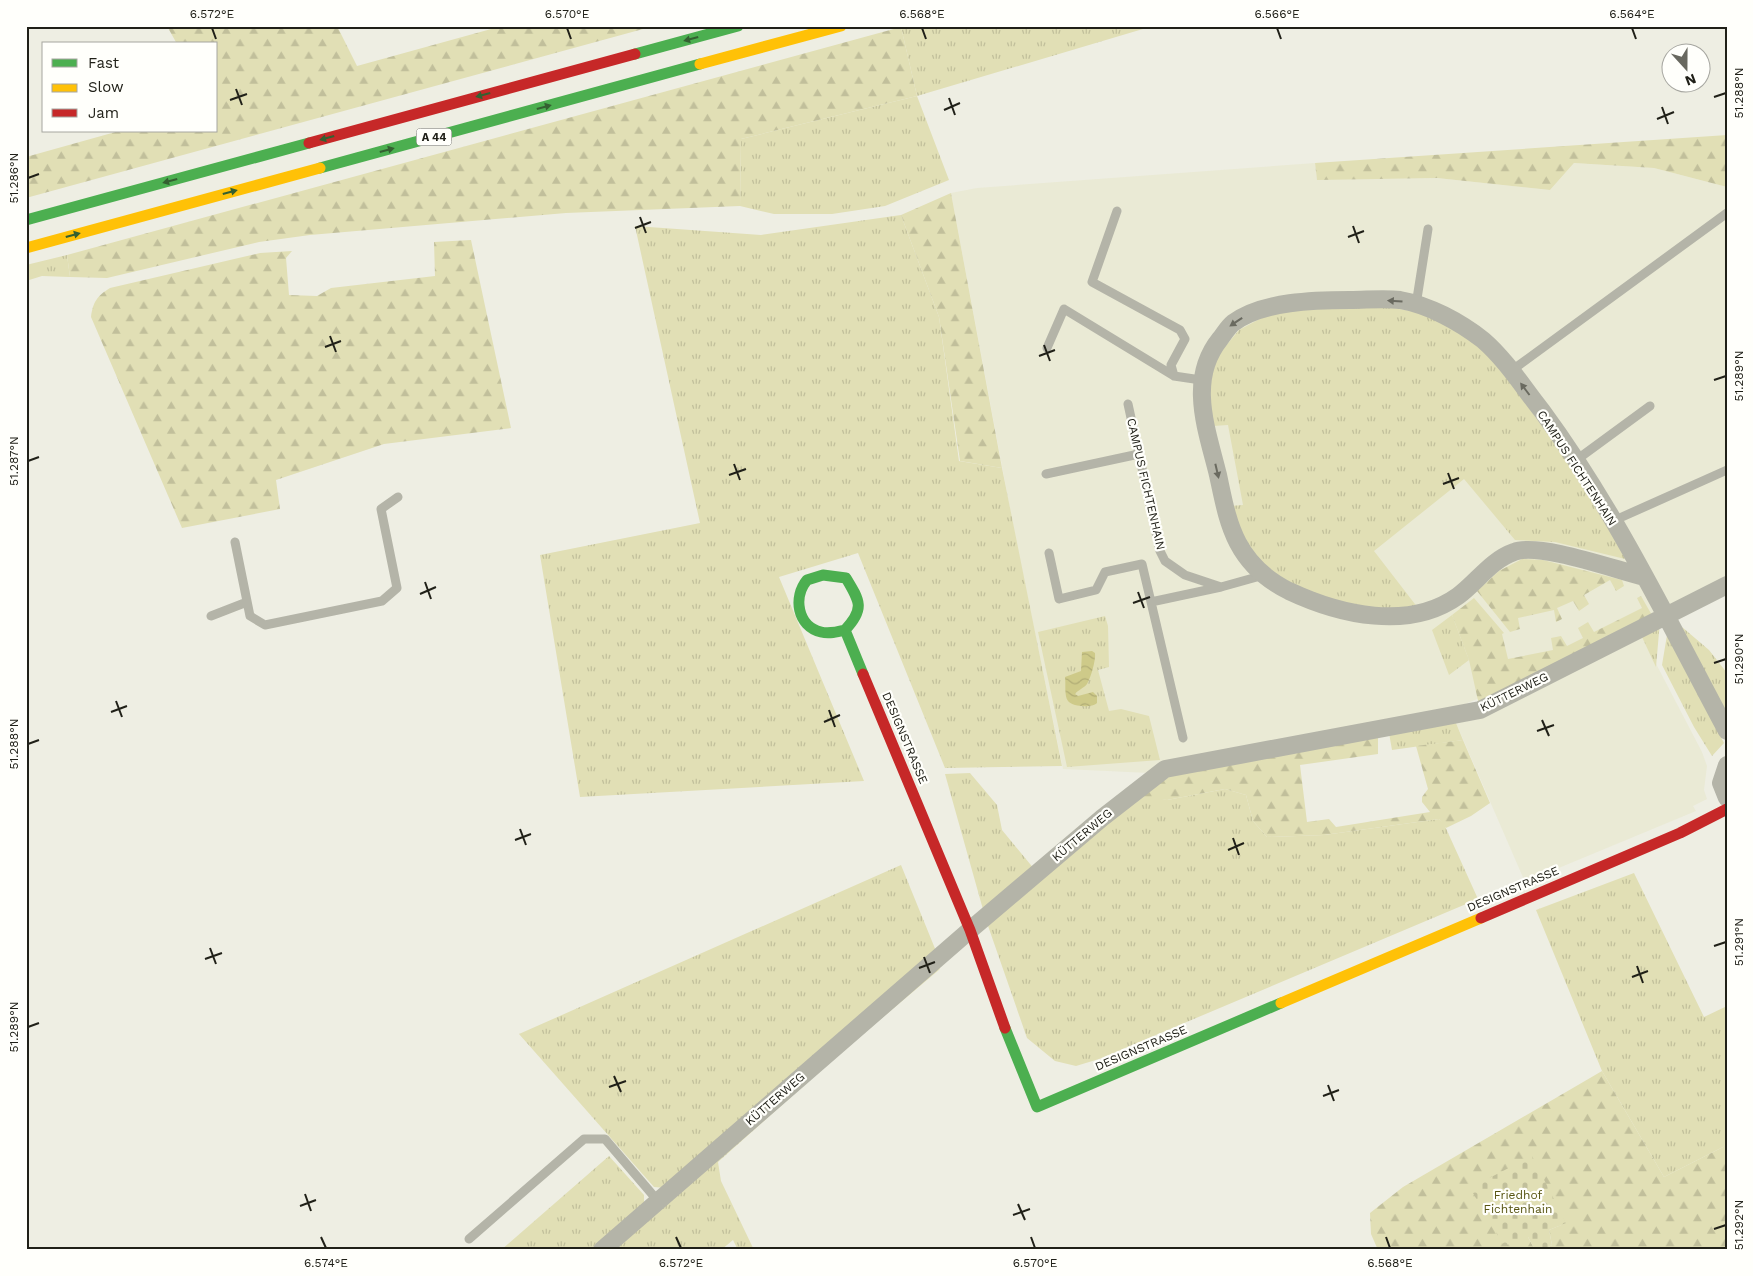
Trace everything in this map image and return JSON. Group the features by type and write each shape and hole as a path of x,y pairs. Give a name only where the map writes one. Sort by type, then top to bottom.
{"main road":[{"name":"A 44","path":"26,220 738,26"},
{"name":"A 44","path":"26,248 841,26"},
{"path":"829,574 846,578 859,599 857,617 845,630 818,631 806,624 799,611 797,597 804,583 814,576 829,574"},
{"name":"DESIGNSTRASSE","path":"845,630 970,930 1012,1049 1037,1107 1671,836 1727,809"}],"street":[{"name":"CAMPUS FICHTENHAIN","path":"1645,578 1538,549 1514,551 1492,565 1462,593 1444,606 1425,613 1405,617 1378,616 1337,608 1288,590 1264,576 1239,545 1229,523 1201,405 1201,380 1213,348 1232,323 1253,312 1314,300 1399,300 1453,320 1481,339 1502,358 1512,371 1575,461 1613,521 1645,578 1727,731"},
{"path":"1665,616 1727,584"},
{"name":"KÜTTERWEG","path":"602,1250 970,930 1102,818 1165,768 1480,710 1665,616"},
{"path":"1727,765 1721,783 1727,798"}],"lane":[{"path":"1117,211 1092,282 1180,330 1185,339 1171,365 1174,376"},
{"path":"1512,371 1727,213"},
{"path":"1416,305 1428,229"},
{"path":"1047,348 1064,309 1174,376 1201,380"},
{"name":"CAMPUS FICHTENHAIN","path":"1128,404 1160,551 1166,561 1185,575 1221,587"},
{"path":"1575,461 1650,406"},
{"path":"1046,474 1139,454"},
{"path":"1613,521 1727,470"},
{"path":"235,542 250,616 265,625 382,601 397,588 381,509 398,497"},
{"path":"1049,553 1059,599 1096,590 1106,572 1142,564 1183,738"},
{"path":"1151,602 1264,576"},
{"path":"211,616 247,602"},
{"path":"469,1238 584,1139 604,1139 658,1201"}],"shaded area":[{"path":"1315,163 1317,179 1437,178 1550,190 1574,163 1654,168 1727,187 1727,590 1652,627 1397,732 1172,774 1063,769 1016,541 951,193 977,188"},
{"path":"1641,635 1702,752 1707,766 1704,790 1707,799 1693,806 1696,811 1525,882 1456,723 1479,719"}],"green space":[{"path":"167,26 337,26 357,66 502,26 654,26 26,198 26,157 115,132 218,132 218,42 176,42"},
{"path":"1153,26 917,96 901,27"},
{"path":"901,27 917,96 741,139 740,206 566,213 310,235 259,242 107,278 70,277 67,255"},
{"path":"917,96 949,180 885,206 832,214 774,214 740,206 741,139"},
{"path":"1727,135 1727,187 1654,168 1574,163 1550,190 1437,178 1317,180 1315,163"},
{"path":"951,193 1002,468 960,461 939,317 901,215"},
{"path":"901,215 939,317 959,461 1002,468 1062,766 945,768 858,553 779,577 864,781 580,797 540,555 700,523 635,226 761,235"},
{"path":"471,240 511,428 384,444 276,480 280,509 182,528 91,317 94,303 102,294 110,288 260,253 292,251 286,258 289,295 317,296 331,288 435,276 434,242"},
{"path":"67,255 70,277 42,276 26,281 26,265"},
{"path":"1317,306 1388,307 1416,312 1451,326 1479,345 1499,366 1585,486 1627,553 1625,559 1555,542 1515,540 1464,479 1374,551 1418,608 1375,609 1330,600 1280,579 1250,554 1230,506 1243,505 1228,425 1213,426 1209,388 1212,372 1219,354 1239,330 1269,314"},
{"path":"1522,559 1543,560 1622,580 1624,586 1616,591 1610,580 1584,595 1589,604 1579,611 1573,601 1557,608 1562,619 1556,622 1554,610 1518,618 1520,629 1510,632 1477,591 1499,571"},
{"path":"1641,596 1653,617 1479,705 1469,660 1452,615 1474,598 1504,633 1502,634 1508,659 1553,650 1551,638 1561,636 1567,646 1583,638 1578,628 1588,622 1594,632 1642,608 1637,598"},
{"path":"1452,615 1469,660 1449,675 1432,630"},
{"path":"1105,616 1108,626 1109,667 1098,670 1109,711 1121,709 1149,716 1160,760 1067,767 1038,632"},
{"path":"1660,621 1656,667 1641,635"},
{"path":"1682,627 1709,650 1727,673 1727,718"},
{"path":"1667,635 1724,743 1712,756 1694,727 1662,665"},
{"path":"1456,723 1463,740 1392,750 1389,733"},
{"path":"1378,736 1378,754 1300,765 1307,822 1329,819 1336,827 1430,812 1422,802 1422,797 1428,789 1416,746 1463,740 1490,803 1471,816 1446,828 1439,819 1324,835 1267,837 1253,821 1246,795 1225,789 1167,800 1138,797 1165,774"},
{"path":"970,773 997,805 1002,830 1035,870 984,913 945,774"},
{"path":"1225,789 1246,795 1253,821 1267,837 1324,835 1439,819 1444,824 1478,899 1099,1059 1076,1066 1055,1061 1027,1038 987,923 1137,794 1167,800"},
{"path":"901,865 936,951 665,1188 654,1187 519,1034"},
{"path":"1634,873 1704,1017 1727,1006 1727,1145 1664,1177 1602,1071 1536,910"},
{"path":"938,965 940,969 836,1057 718,1162 721,1181 754,1250 738,1250 733,1240 721,1250 607,1250"},
{"path":"1602,1071 1664,1177 1727,1145 1727,1250 1543,1250 1552,1245 1549,1230 1566,1223 1528,1237 1535,1250 1378,1250 1371,1234 1370,1213 1403,1187"},
{"path":"609,1156 644,1195 644,1203 596,1250 501,1250"},
{"name":"Friedhof Fichtenhain","path":"1532,1156 1566,1223 1549,1230 1552,1245 1543,1250 1535,1250 1528,1237 1504,1246 1470,1188"}],"water":[{"path":"1092,651 1095,653 1095,656 1090,677 1087,684 1075,694 1078,696 1093,692 1097,696 1097,703 1087,706 1074,705 1067,699 1065,677 1081,671 1082,652"}],"traffic: fast":[{"path":"635,54 738,26"},
{"path":"320,168 700,64"},
{"path":"26,220 309,143"},
{"path":"845,630 824,633 813,629 807,624 802,617 799,602 800,594 807,580 823,575 846,578 851,586 857,599 858,610 856,616 845,630 863,674"},
{"path":"1005,1028 1037,1107 1281,1003"}],"traffic: slow":[{"path":"700,64 841,26"},
{"path":"26,248 320,168"},
{"path":"1281,1003 1481,918"}],"traffic: jam":[{"path":"309,143 635,54"},
{"path":"863,674 970,930 1005,1028"},
{"path":"1481,918 1680,833 1727,809"}]}
